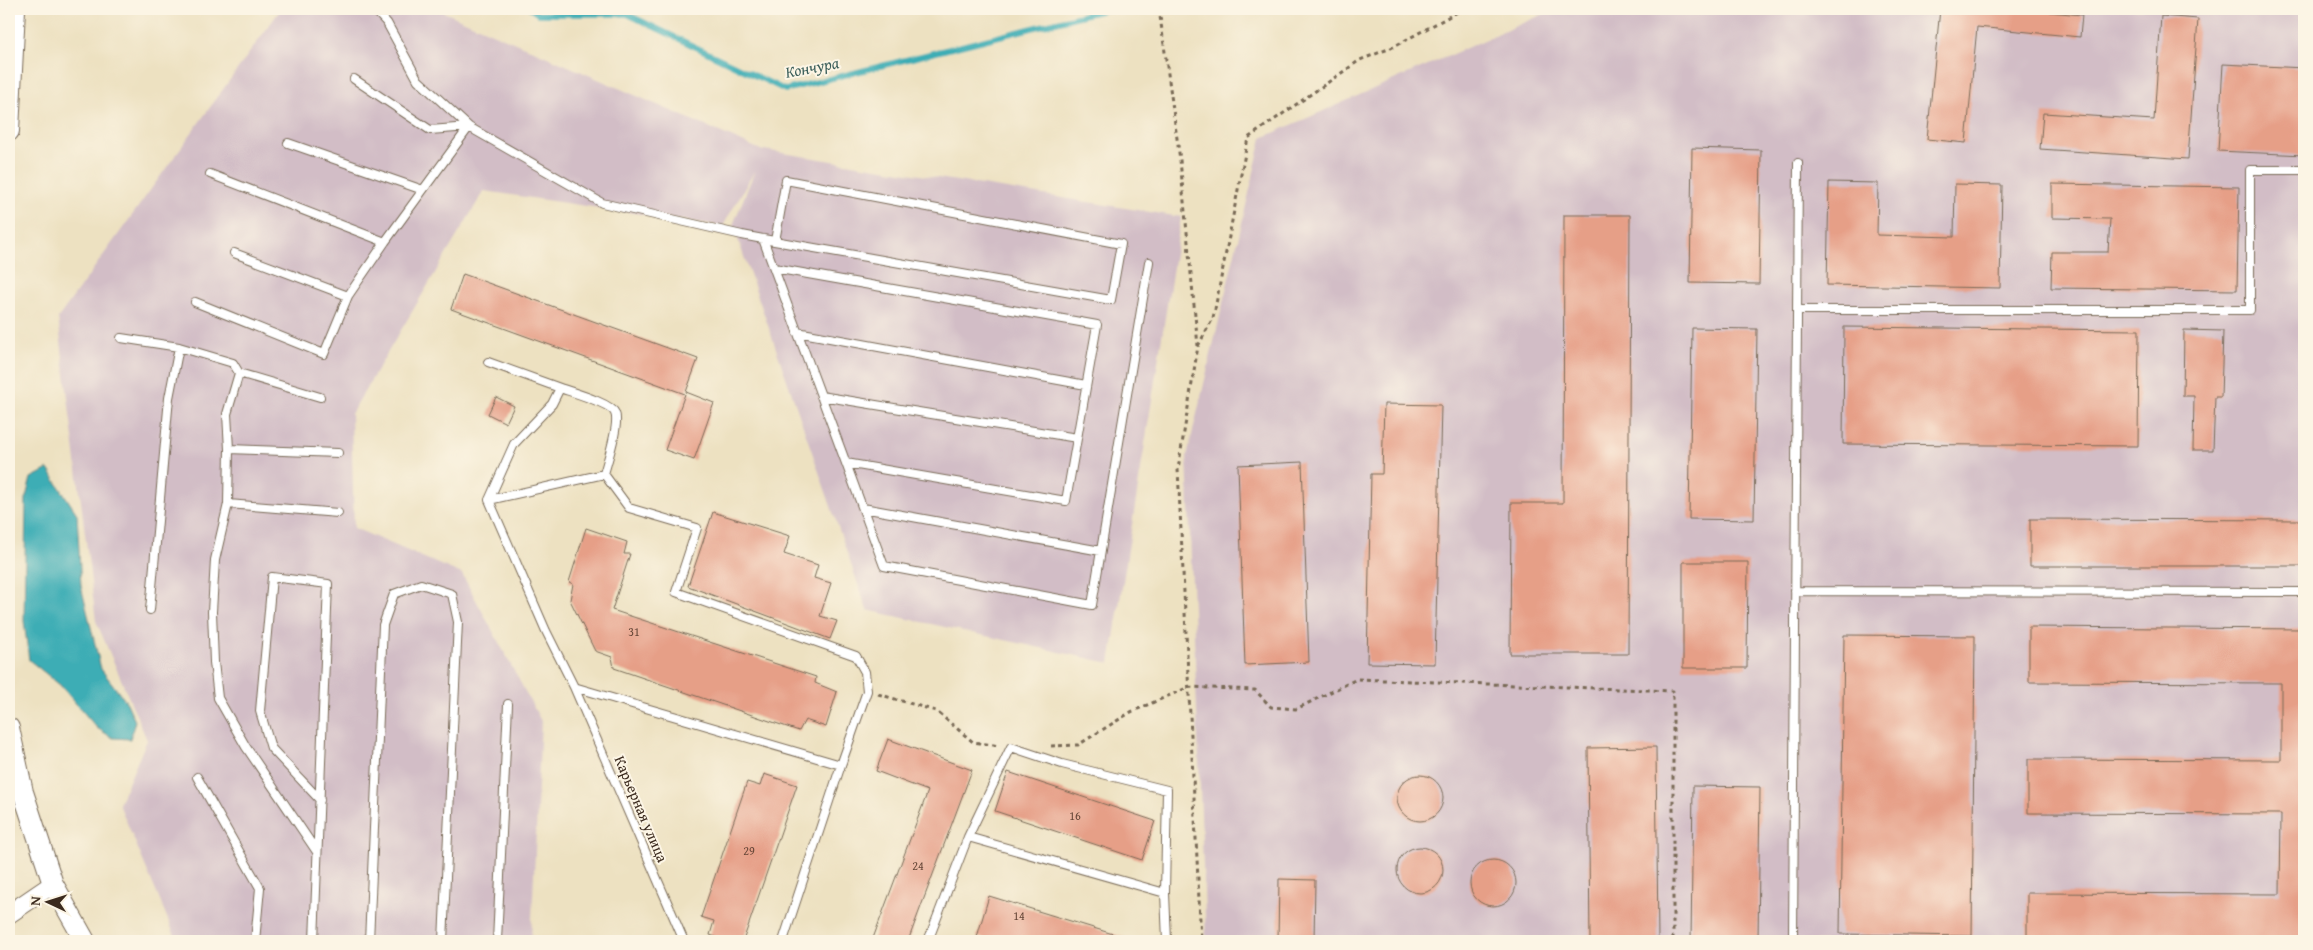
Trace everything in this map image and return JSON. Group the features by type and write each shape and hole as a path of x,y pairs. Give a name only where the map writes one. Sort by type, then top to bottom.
{"main road":[{"path":"9,132 15,9"},
{"path":"9,728 23,792 53,884 84,941"}],"street":[{"path":"9,914 53,884"}],"lane":[{"path":"374,9 387,23 418,80 469,127 602,203 763,239 1111,300 1121,244 786,180 775,241"},
{"path":"354,79 430,130 469,127"},
{"path":"195,302 324,354 348,296 384,242 469,127"},
{"path":"288,143 423,190"},
{"path":"1793,941 1798,162"},
{"path":"1797,310 2250,310 2250,170 2304,170"},
{"path":"210,174 384,242"},
{"path":"763,239 884,566 1092,605 1149,262"},
{"path":"234,253 348,296"},
{"path":"774,268 1097,325 1066,500 846,463"},
{"path":"798,332 1086,385"},
{"path":"121,338 180,347 233,363 239,373 320,396"},
{"path":"150,610 170,398 180,347"},
{"path":"488,362 609,406 615,413 616,422 604,474 629,508 697,528 676,592 856,656 865,672 867,691 783,941"},
{"path":"239,373 227,414 229,449 228,504 215,560 212,612 218,698 246,747 318,852"},
{"path":"489,500 514,444 552,404 560,388"},
{"path":"821,396 1077,438"},
{"path":"229,449 338,453"},
{"path":"489,500 604,474"},
{"name":"Карьерная улица","path":"489,500 546,631 574,687 684,941"},
{"path":"228,504 338,513"},
{"path":"863,508 1101,551"},
{"path":"314,941 318,852 320,800 328,584 272,577 260,710 271,748 320,800"},
{"path":"369,941 383,625 394,594 421,584 452,594 458,622 443,941"},
{"path":"1795,591 2304,592"},
{"path":"574,687 841,765"},
{"path":"496,941 508,704"},
{"path":"928,941 968,837 1011,748 1062,764 1167,790 1165,893 1167,941"},
{"path":"198,777 260,888 255,941"},
{"path":"968,837 1165,893"}],"path":[{"path":"1159,9 1180,160 1198,346 1178,469 1201,941"},
{"path":"1198,346 1216,309 1248,138 1360,60 1391,48 1463,9"},
{"path":"1049,746 1078,745 1131,712 1189,687 1255,690 1271,707 1296,709 1357,679 1673,690 1673,941"},
{"path":"867,691 936,711 973,742 1011,748"}],"shaded area":[{"path":"281,9 437,9 763,151 1181,217 1110,663 867,610 733,225 755,170 723,226 484,191 351,414 354,528 462,574 541,721 531,941 177,941 119,804 147,740 96,621 58,318"},
{"path":"1555,9 2304,9 2304,941 1206,941 1187,456 1262,138"}],"water":[{"path":"48,469 77,514 81,586 101,669 127,703 135,721 130,739 113,738 97,728 60,685 29,660 24,621 26,497 31,478"}],"building":[{"path":"1940,9 2016,9 2082,15 2080,37 1977,27 1966,143 1927,139"},
{"path":"2161,16 2198,19 2188,159 2040,149 2043,113 2154,120"},
{"path":"2223,64 2304,68 2304,155 2218,151"},
{"path":"1692,148 1761,150 1759,284 1690,283"},
{"path":"1829,182 1878,183 1877,235 1954,237 1955,184 2002,185 2000,288 1827,285"},
{"path":"2052,184 2239,187 2237,290 2051,288 2052,252 2108,252 2110,219 2052,218"},
{"path":"1564,215 1630,215 1628,654 1510,654 1511,503 1563,503"},
{"path":"463,274 698,359 686,392 714,403 694,460 665,450 685,394 451,309"},
{"path":"1844,327 2139,330 2138,446 1843,444"},
{"path":"1692,328 1757,329 1754,520 1689,519"},
{"path":"2184,330 2223,331 2221,397 2215,397 2213,450 2193,450 2194,396 2183,396"},
{"path":"496,397 514,406 506,423 488,414"},
{"path":"1384,404 1441,405 1435,664 1367,663 1371,474 1382,474"},
{"path":"1302,462 1309,662 1245,665 1238,465"},
{"path":"713,512 790,536 784,554 818,565 814,578 831,583 820,616 837,621 830,639 688,586"},
{"path":"2030,519 2304,520 2304,566 2030,566"},
{"path":"586,528 627,542 624,554 630,554 612,610 816,677 815,683 837,692 826,727 805,720 799,731 614,668 612,657 595,651 570,600 573,584 569,582"},
{"path":"1683,562 1748,562 1747,668 1683,668"},
{"path":"2029,627 2304,629 2304,941 2027,941 2027,893 2280,894 2281,814 2028,813 2028,759 2281,760 2281,683 2029,682"},
{"path":"1844,635 1975,636 1972,936 1840,934"},
{"path":"888,739 972,770 908,941 872,941 928,791 876,771"},
{"path":"1656,747 1658,941 1590,941 1588,748"},
{"path":"1008,772 1155,821 1142,860 995,811"},
{"path":"764,774 797,785 743,941 727,941 710,935 714,921 701,917 747,782 760,786"},
{"path":"1416,775 1424,775 1433,779 1439,785 1443,798 1439,811 1433,817 1424,821 1416,821 1407,817 1401,811 1397,802 1397,794 1401,785 1407,779"},
{"path":"1693,786 1760,787 1758,941 1691,941"},
{"path":"1415,847 1425,847 1439,857 1443,870 1439,883 1433,889 1425,893 1415,893 1401,883 1397,875 1397,865 1407,851"},
{"path":"1488,860 1498,860 1512,870 1516,883 1512,896 1506,902 1498,906 1488,906 1474,896 1470,888 1470,878 1480,864"},
{"path":"1279,879 1315,880 1314,941 1278,941"},
{"path":"989,896 1126,938 1125,941 993,941 977,937"}],"waterway":[{"name":"Кончура","path":"531,9 538,14 627,14 785,90 1108,9"}]}
